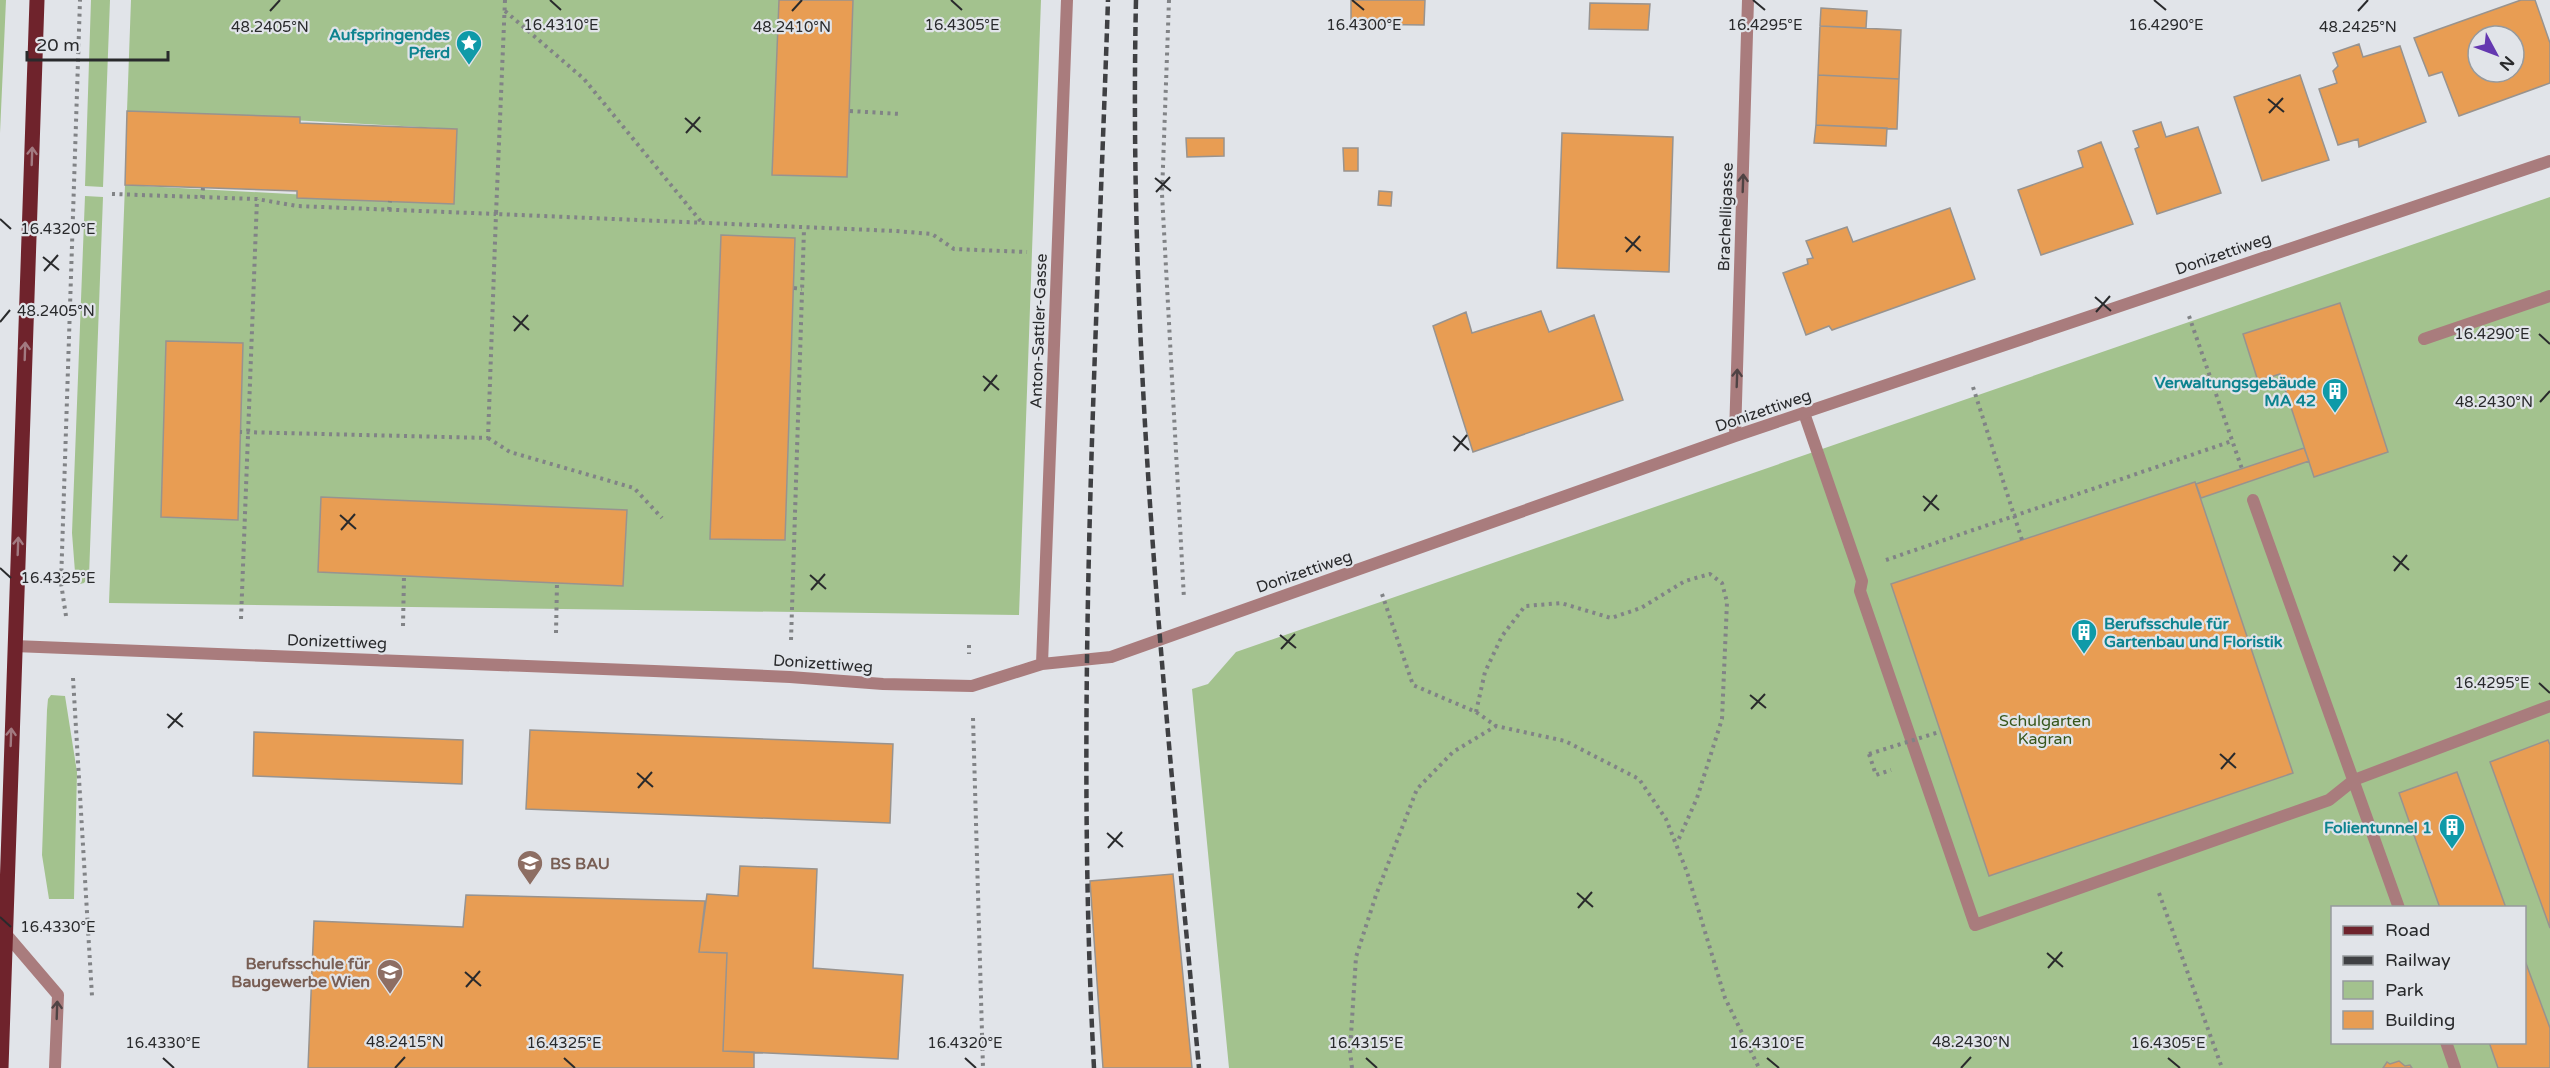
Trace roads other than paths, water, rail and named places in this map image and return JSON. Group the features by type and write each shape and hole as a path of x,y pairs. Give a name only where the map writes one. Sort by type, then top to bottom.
{"main road":[{"path":"1,1068 37,0"}],"street":[{"name":"Anton-Sattler-Gasse","path":"1042,664 1067,0"},
{"name":"Brachelligasse","path":"1735,436 1748,0"},
{"name":"Donizettiweg","path":"14,646 790,676 883,684 972,686 1042,664 1111,657 1735,436 2550,161"},
{"path":"2424,339 2550,296"},
{"path":"1804,413 1862,581 1860,591 1867,612 1975,925 2329,800 2354,780 2550,706"},
{"path":"2253,500 2398,906"},
{"path":"5,933 58,995 55,1068"},
{"path":"2447,1044 2455,1068"}],"railway":[{"path":"1094,1068 1086,801 1087,668 1093,400 1108,0"},
{"path":"1136,0 1135,134 1144,401 1162,668 1199,1068"}],"place":[{"name":"Aufspringendes Pferd","path":"469,66"},
{"name":"Verwaltungsgebäude MA 42","path":"2335,414"},
{"name":"Berufsschule für Gartenbau und Floristik","path":"2084,655"},
{"name":"Folientunnel 1","path":"2452,850"},
{"name":"BS BAU","path":"530,886"},
{"name":"Berufsschule für Baugewerbe Wien","path":"390,995"}],"park label":[{"name":"Schulgarten Kagran","path":"2045,729"}]}
